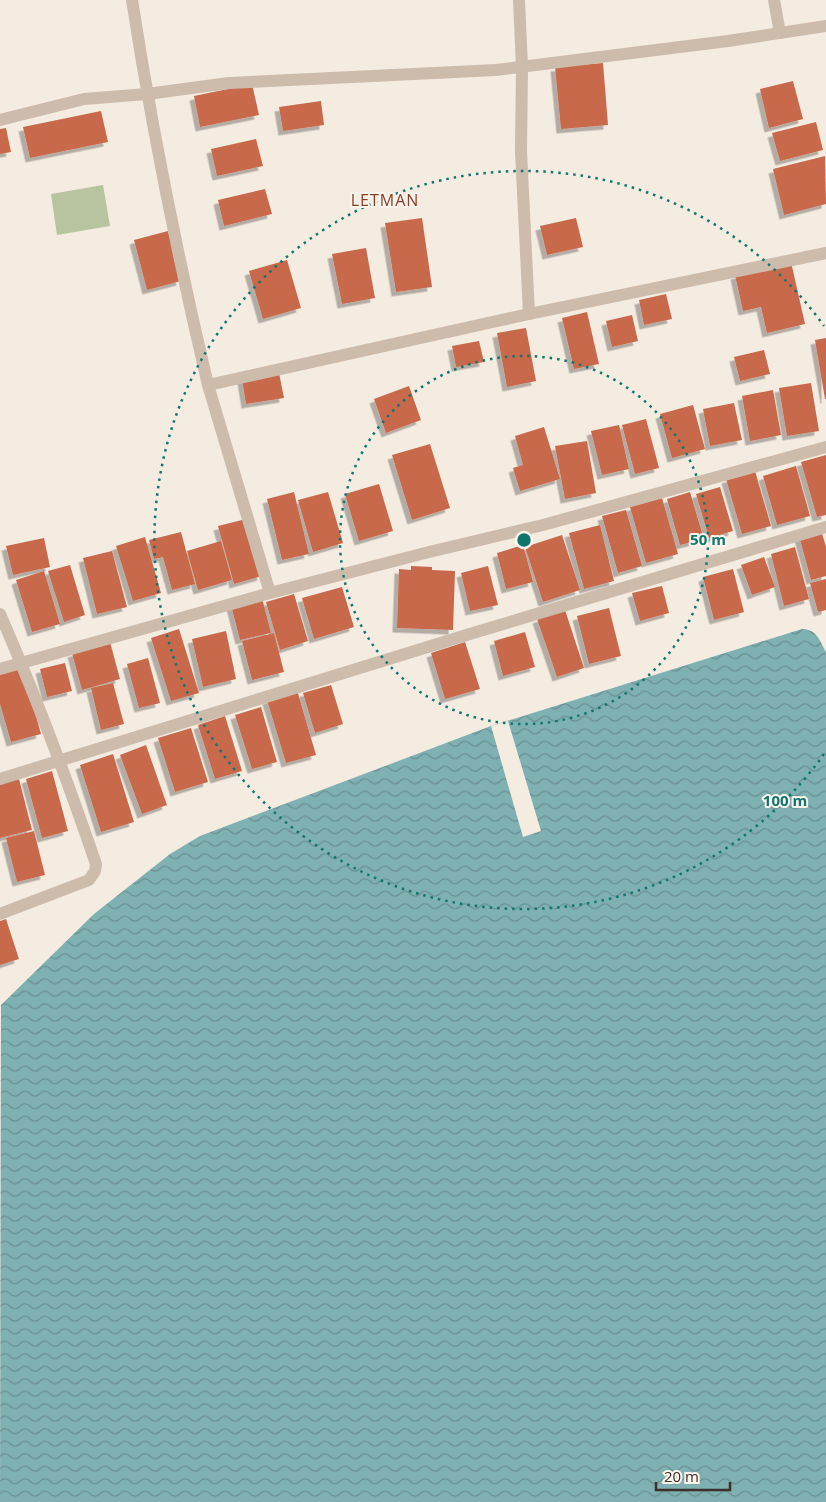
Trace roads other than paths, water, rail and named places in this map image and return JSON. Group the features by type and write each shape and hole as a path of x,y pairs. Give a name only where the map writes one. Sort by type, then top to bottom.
{"street":[{"path":"132,0 147,94 184,282 208,385 270,593"},
{"path":"519,0 522,67 521,151 530,314"},
{"path":"774,0 780,33"},
{"path":"0,120 84,99 147,94 229,83 496,70 826,26"},
{"path":"208,385 530,314 826,253"},
{"path":"0,669 270,593 544,525 826,447"},
{"path":"0,779 826,527"},
{"path":"0,614 60,761 96,864 95,871 89,880 0,914"}],"water":[{"path":"802,629 812,631 820,640 826,652 826,1502 0,1502 1,1005 94,914 170,854 200,836 491,726"}],"district":[{"name":"LETMAN","path":"385,200"}]}
